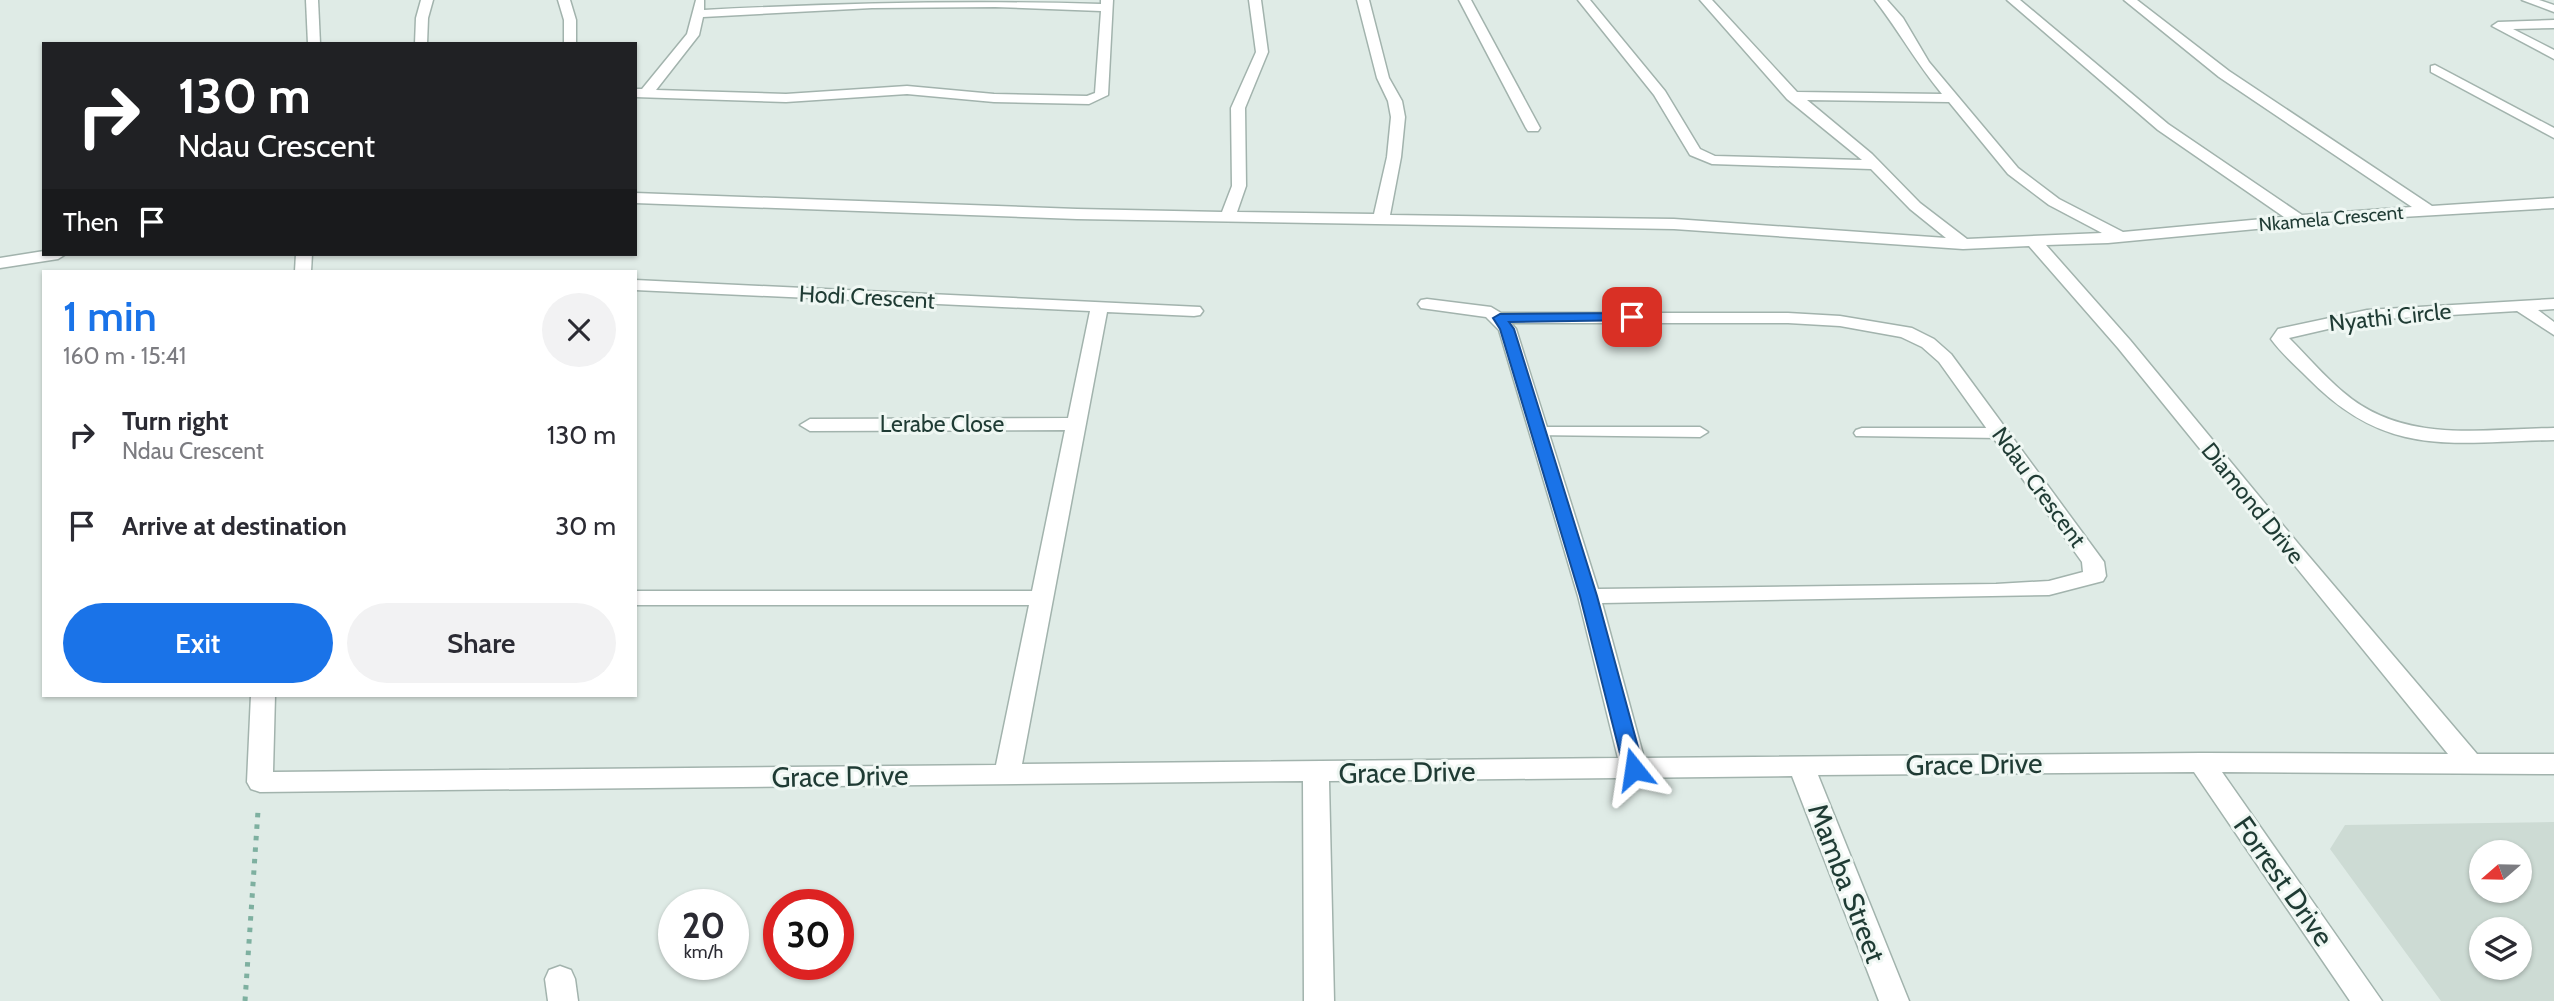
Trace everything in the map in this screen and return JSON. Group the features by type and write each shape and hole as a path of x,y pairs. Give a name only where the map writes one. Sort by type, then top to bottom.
{"street":[{"path":"312,0 314,42"},
{"path":"421,42 422,18 427,0"},
{"path":"564,0 570,20 570,42"},
{"path":"641,93 693,35 700,0"},
{"path":"1228,216 1238,186 1238,108 1262,52 1255,0"},
{"path":"1363,0 1383,78 1395,101 1398,117 1394,158 1381,219"},
{"path":"1465,0 1532,128"},
{"path":"1584,0 1660,94 1695,152 1712,160 1875,165"},
{"path":"1706,0 1766,71 1792,96 1875,165 1915,206 1963,244"},
{"path":"1881,0 1897,18 1924,64 2013,171 2054,202 2113,237"},
{"path":"2013,0 2163,127 2299,220"},
{"path":"2130,0 2224,74 2324,144 2428,210"},
{"path":"2528,0 2554,9"},
{"path":"641,93 786,99 907,90 994,98 1089,100 1101,95 1107,4 872,5 699,14"},
{"path":"2554,24 2498,26 2554,55"},
{"path":"2435,69 2554,134"},
{"path":"1792,96 1953,97"},
{"name":"Nkamela Crescent","path":"637,198 838,207 1674,224 1963,244 2113,237 2428,210 2554,203"},
{"name":"Diamond Drive","path":"2035,242 2124,344 2292,552 2472,764"},
{"path":"0,263 45,256"},
{"name":"Hodi Crescent","path":"637,285 1194,311"},
{"name":"Ndau Crescent","path":"1427,304 1475,308 1491,312 1500,318 1788,318 1881,326 1906,332 1928,343 1945,358 2094,562 2095,576 2049,588 1996,591 1589,596"},
{"path":"2519,305 2554,304"},
{"path":"2519,305 2554,330"},
{"name":"Nyathi Circle","path":"2519,305 2367,315 2284,333 2280,340 2337,397 2375,422 2395,430 2428,436 2554,434"},
{"path":"1007,775 1074,424 1099,308"},
{"path":"1500,318 1507,329 1589,596 1634,769"},
{"name":"Lerabe Close","path":"810,425 1074,424"},
{"path":"637,598 1042,598"},
{"path":"260,782 263,697"},
{"name":"Grace Drive","path":"260,782 2201,762 2554,764"},
{"name":"Forrest Drive","path":"2201,762 2367,1001"},
{"name":"Mamba Street","path":"1801,766 1894,1001"},
{"path":"1316,773 1319,1001"}],"lane":[{"path":"1539,432 1700,432"},
{"path":"1863,433 2000,433"}],"path":[{"path":"245,1001 260,782"}],"shaded area":[{"path":"2554,822 2554,1001 2441,1001 2330,849 2345,825"}],"route":[{"path":"1632,317 1500,318 1507,329 1589,596 1634,769"}]}
